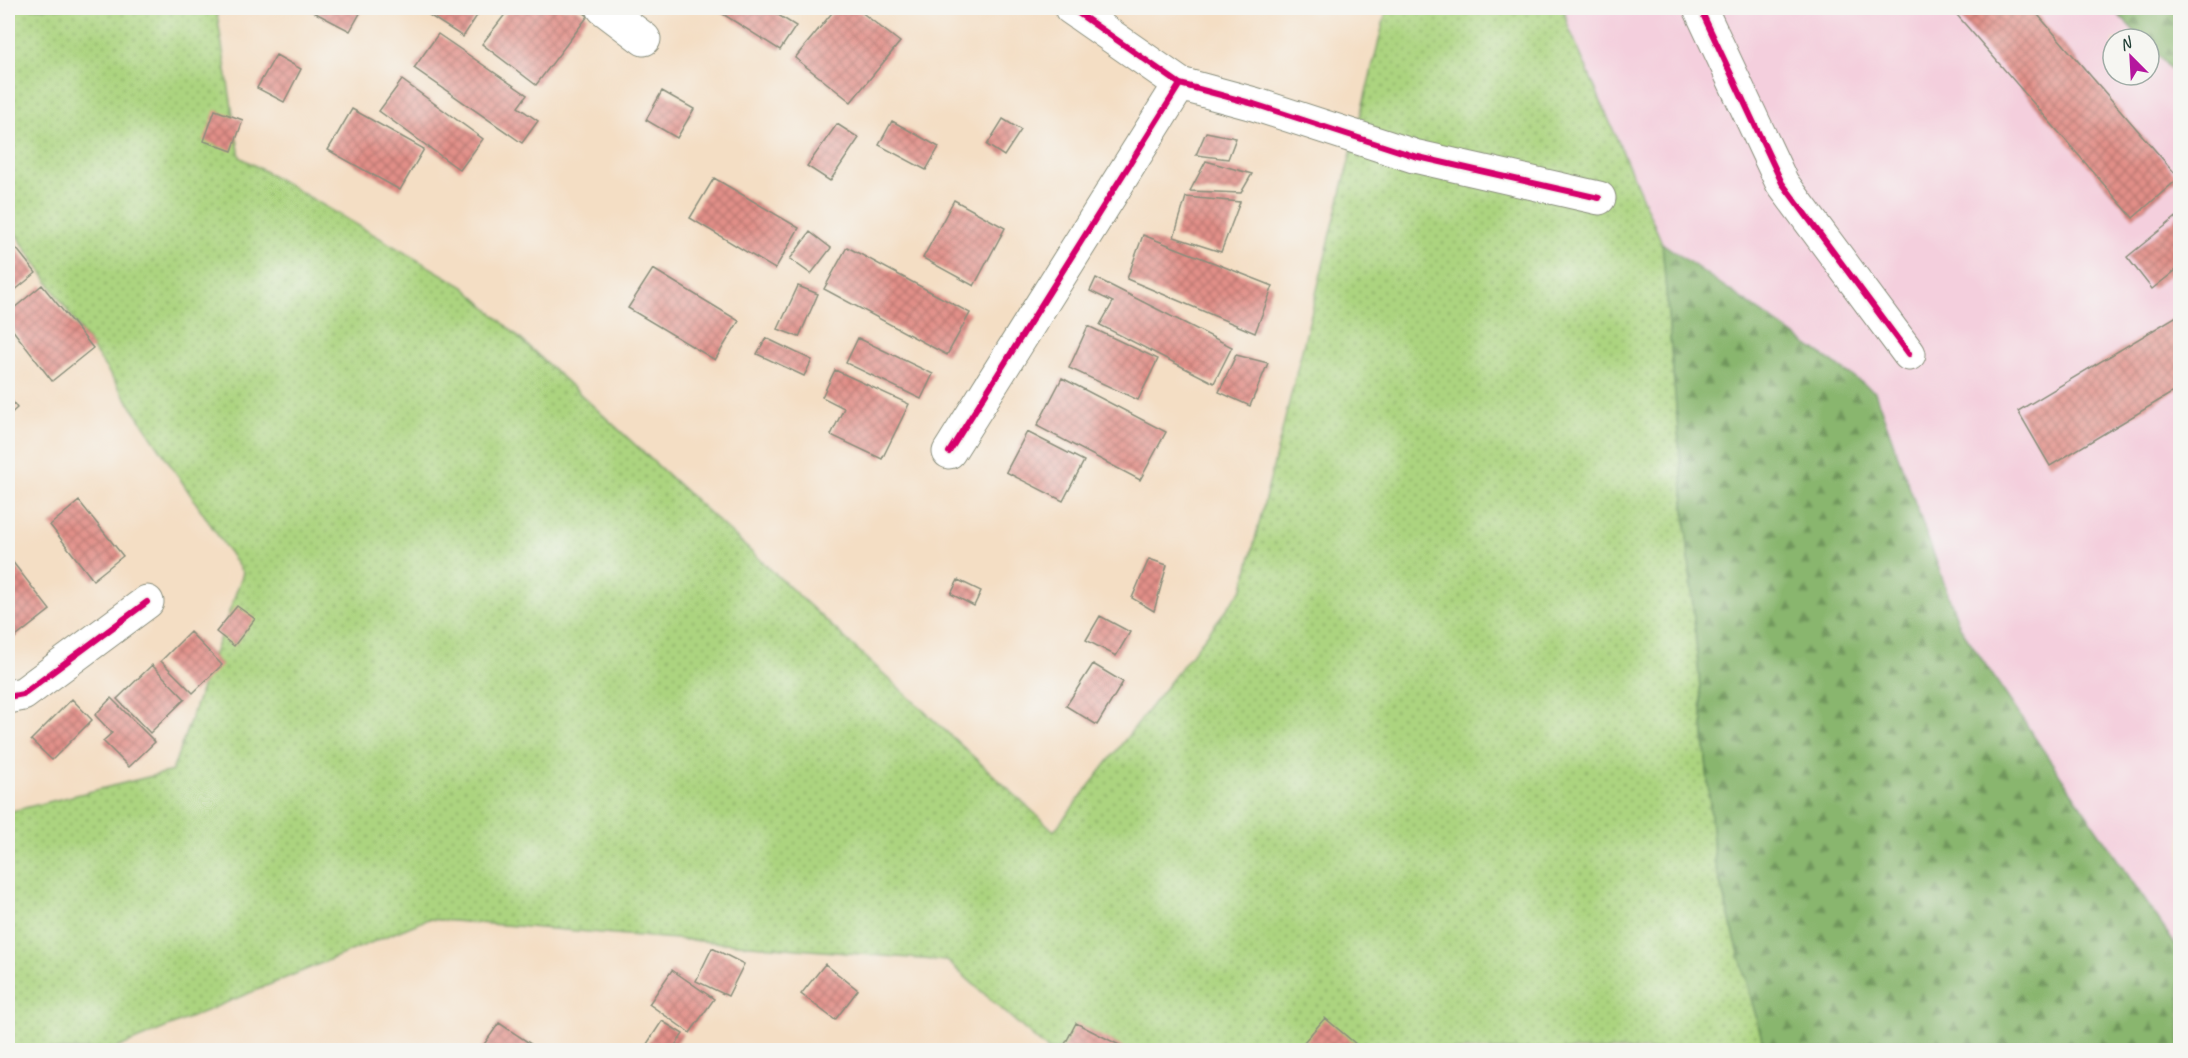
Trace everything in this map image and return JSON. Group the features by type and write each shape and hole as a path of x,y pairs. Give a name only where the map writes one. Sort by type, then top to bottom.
{"street":[{"path":"603,8 644,39"},
{"path":"1071,8 1180,84 1254,104 1414,156 1599,198"},
{"path":"1700,8 1782,183 1909,354"},
{"path":"949,452 1180,84"},
{"path":"8,697 23,694 147,602"}],"shaded area":[{"path":"1564,8 2112,8 2130,27 2101,27 2101,87 2161,87 2161,59 2180,79 2180,952 1960,627 1875,392 1662,243 1567,23"}],"green space":[{"path":"8,8 216,8 240,157 464,287 1054,831 1243,588 1387,8 1564,8 1567,23 1662,243 1715,864 1765,1050 1048,1050 947,961 428,919 112,1050 8,1050 8,812 172,771 243,573 8,222"},
{"path":"2112,8 2180,8 2180,79 2161,59 2161,27 2130,27"},
{"path":"1662,243 1875,392 1960,627 2180,952 2180,1050 1765,1050 1715,864"}],"building":[{"path":"306,8 363,8 350,31"},
{"path":"418,8 482,8 463,37"},
{"path":"510,8 577,8 588,16 536,85 482,44"},
{"path":"716,8 767,8 796,26 780,50"},
{"path":"836,8 856,8 900,42 851,102 795,58"},
{"path":"1951,8 2032,8 2179,178 2133,218"},
{"path":"438,34 527,95 518,107 538,121 522,143 414,68"},
{"path":"276,55 301,69 284,102 257,88"},
{"path":"402,80 483,139 460,170 379,111"},
{"path":"662,91 694,109 677,138 646,120"},
{"path":"352,109 424,149 400,190 328,150"},
{"path":"215,110 243,120 232,151 204,141"},
{"path":"1003,119 1021,130 1004,156 987,145"},
{"path":"892,121 939,147 926,170 879,145"},
{"path":"837,124 859,138 830,181 807,166"},
{"path":"1206,132 1236,138 1228,159 1196,155"},
{"path":"1206,161 1252,174 1241,193 1190,191"},
{"path":"714,178 799,228 775,269 690,218"},
{"path":"1186,197 1240,202 1221,252 1174,237"},
{"path":"954,200 1005,228 974,286 923,258"},
{"path":"2180,214 2180,267 2152,289 2127,257"},
{"path":"810,232 831,248 811,274 790,259"},
{"path":"1143,235 1273,286 1255,333 1127,279"},
{"path":"8,238 36,273 8,296"},
{"path":"847,247 970,313 947,355 824,289"},
{"path":"653,269 739,321 715,360 628,308"},
{"path":"1096,278 1232,347 1214,383 1100,325 1113,302 1090,291"},
{"path":"42,285 93,348 52,381 8,324 8,313"},
{"path":"798,286 818,294 799,337 778,329"},
{"path":"2180,314 2180,388 2050,466 2018,411"},
{"path":"1088,326 1158,359 1138,400 1069,368"},
{"path":"766,338 812,360 804,376 757,354"},
{"path":"858,338 933,374 921,399 846,363"},
{"path":"1236,355 1268,363 1250,406 1219,392"},
{"path":"835,370 909,404 882,459 831,435 844,408 822,397"},
{"path":"1062,378 1166,432 1140,480 1037,426"},
{"path":"8,395 17,408 8,416"},
{"path":"1027,432 1084,461 1063,501 1006,472"},
{"path":"79,501 123,556 93,580 50,525"},
{"path":"8,556 50,610 8,643"},
{"path":"1149,559 1167,565 1154,611 1132,598"},
{"path":"958,580 981,591 974,606 951,594"},
{"path":"237,606 255,619 234,646 216,632"},
{"path":"1100,616 1130,632 1116,656 1086,640"},
{"path":"190,632 222,665 193,693 161,661"},
{"path":"1093,664 1123,682 1097,725 1066,706"},
{"path":"152,665 185,699 150,733 117,699"},
{"path":"111,698 155,742 129,767 103,741 112,733 95,715"},
{"path":"72,699 92,720 52,760 31,740"},
{"path":"712,948 744,964 728,996 696,981"},
{"path":"825,964 858,990 835,1020 801,994"},
{"path":"672,970 714,999 690,1033 649,1004"},
{"path":"1325,1018 1363,1050 1297,1050"},
{"path":"662,1021 683,1034 672,1050 643,1050"},
{"path":"499,1023 540,1050 480,1050"},
{"path":"1076,1023 1129,1050 1062,1050"}],"cycle path":[{"path":"1071,8 1180,84 1254,104 1414,156 1599,198"},
{"path":"1700,8 1782,183 1909,354"},
{"path":"949,452 1180,84"},
{"path":"8,697 23,694 147,602"}]}
